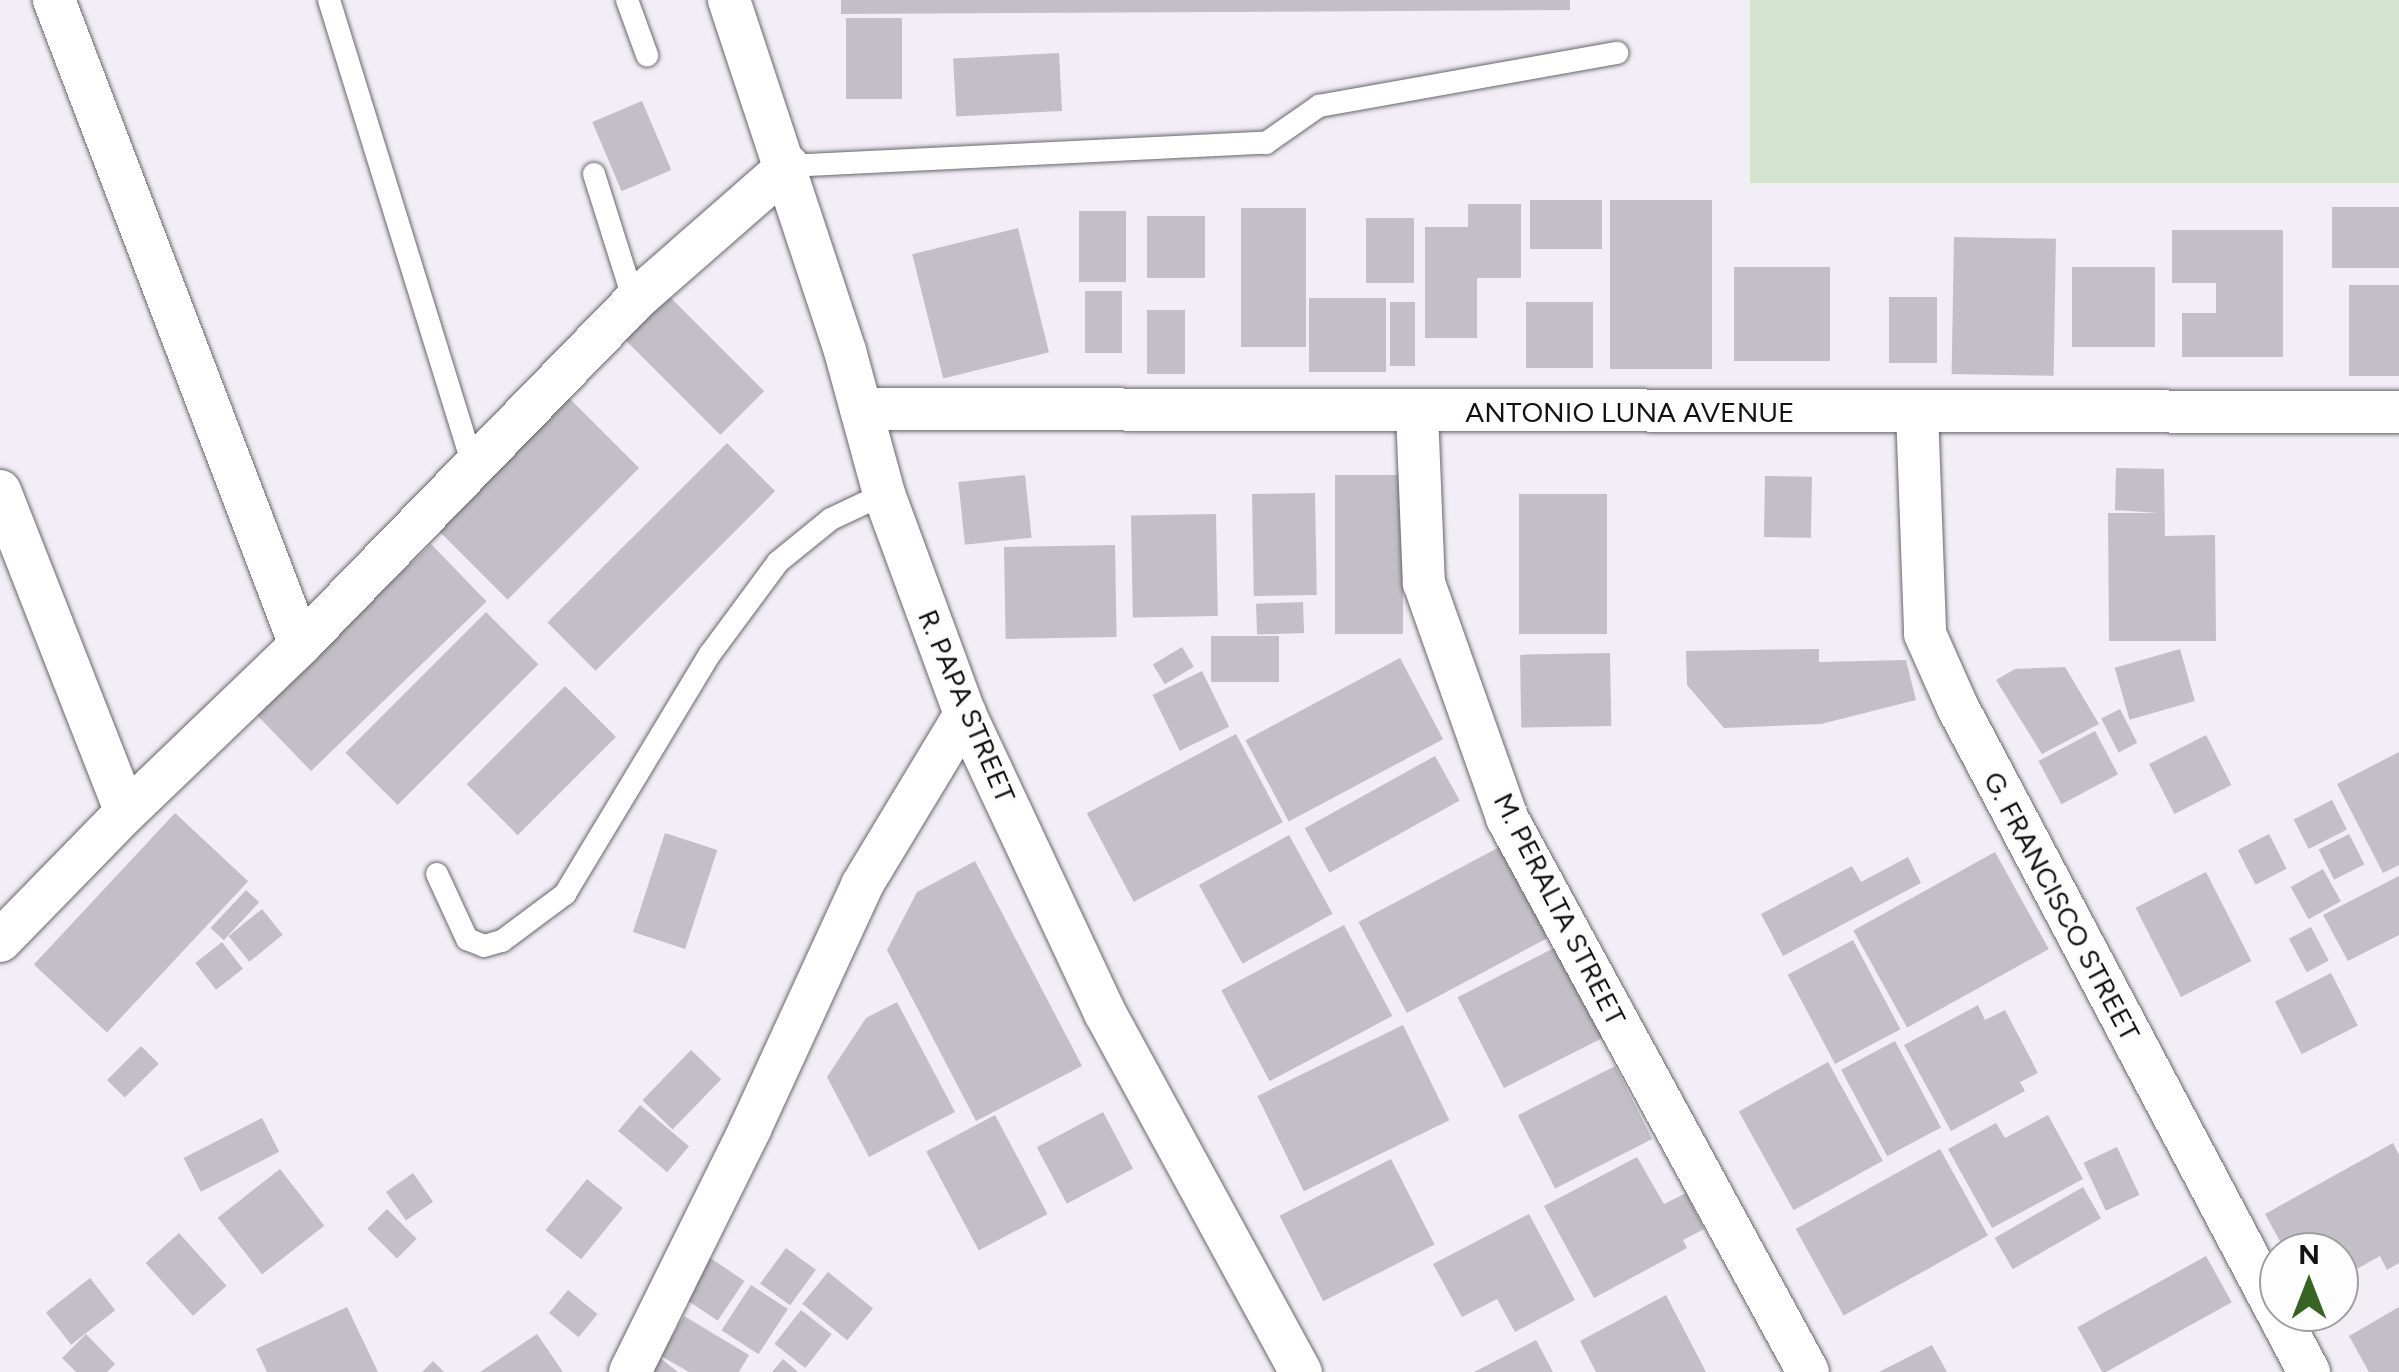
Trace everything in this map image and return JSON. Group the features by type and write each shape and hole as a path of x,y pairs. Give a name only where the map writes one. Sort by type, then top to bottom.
{"street":[{"path":"54,0 300,645"},
{"name":"R. PAPA STREET","path":"729,0 788,166 884,494 966,714 1105,1013 1301,1372"},
{"path":"0,941 126,812 300,645 634,301 788,166"},
{"name":"ANTONIO LUNA AVENUE","path":"862,409 1917,412 2398,421"},
{"name":"M. PERALTA STREET","path":"1417,412 1424,583 1506,818 1808,1372"},
{"name":"G. FRANCISCO STREET","path":"1917,412 1924,634 1976,742 2309,1372"},
{"path":"0,491 126,812"},
{"path":"630,1372 750,1129 862,885 966,714"}],"lane":[{"path":"329,0 473,466"},
{"path":"627,0 647,55"},
{"path":"788,166 1266,143 1319,106 1617,54"},
{"path":"594,174 634,301"},
{"path":"437,874 466,938 484,946 502,941 565,894 618,813 710,654 778,562 831,519 884,494"}],"green space":[{"path":"1750,0 2399,0 2399,183 1750,183"}],"building":[{"path":"841,0 1570,0 1570,10 841,14"},
{"path":"846,18 902,18 902,99 846,99"},
{"path":"1059,53 1062,111 956,116 953,59"},
{"path":"642,101 671,170 622,191 592,122"},
{"path":"1530,200 1602,200 1602,249 1530,249"},
{"path":"1610,200 1712,200 1712,369 1610,369"},
{"path":"1468,204 1521,204 1521,278 1477,278 1477,338 1425,338 1425,227 1468,227"},
{"path":"2332,207 2399,207 2399,268 2332,268"},
{"path":"1241,208 1306,208 1306,347 1241,347"},
{"path":"1079,211 1126,211 1126,282 1079,282"},
{"path":"1147,216 1205,216 1205,278 1147,278"},
{"path":"1366,218 1414,218 1414,283 1366,283"},
{"path":"1018,228 1049,352 943,379 912,254"},
{"path":"2172,230 2283,230 2283,357 2182,357 2182,313 2216,313 2216,283 2172,283"},
{"path":"1954,237 2056,239 2054,376 1952,374"},
{"path":"1734,267 1830,267 1830,361 1734,361"},
{"path":"2072,267 2155,267 2155,347 2072,347"},
{"path":"2349,285 2399,285 2399,376 2349,376"},
{"path":"1085,291 1122,291 1122,353 1085,353"},
{"path":"668,295 764,391 720,435 624,339"},
{"path":"1889,297 1937,297 1937,363 1889,363"},
{"path":"1309,298 1386,298 1386,372 1309,372"},
{"path":"1390,302 1415,302 1415,366 1390,366"},
{"path":"1526,302 1593,302 1593,368 1526,368"},
{"path":"1147,310 1185,310 1185,374 1147,374"},
{"path":"567,396 639,468 508,600 435,528"},
{"path":"727,443 775,491 595,671 547,623"},
{"path":"2116,468 2164,469 2165,536 2215,535 2216,641 2109,641 2108,513 2159,513 2115,510"},
{"path":"1025,475 1032,538 965,545 958,482"},
{"path":"1335,475 1403,475 1403,634 1335,634"},
{"path":"1765,476 1812,477 1811,538 1764,537"},
{"path":"1315,493 1317,595 1254,596 1252,494"},
{"path":"1519,494 1607,494 1607,634 1519,634"},
{"path":"1216,514 1218,616 1133,617 1131,515"},
{"path":"431,544 487,602 311,771 255,713"},
{"path":"1115,545 1117,637 1006,639 1004,547"},
{"path":"1303,602 1304,633 1257,635 1256,604"},
{"path":"486,612 538,664 398,805 345,753"},
{"path":"1211,636 1279,636 1279,682 1211,682"},
{"path":"1182,647 1194,667 1165,684 1153,665"},
{"path":"1819,649 1819,662 1906,660 1916,700 1821,724 1724,728 1687,685 1686,651"},
{"path":"2180,649 2195,701 2130,720 2115,668"},
{"path":"1610,653 1611,726 1521,728 1520,655"},
{"path":"1400,658 1443,739 1289,821 1245,740"},
{"path":"2065,667 2099,724 2042,754 1996,680 2015,669"},
{"path":"1202,671 1229,727 1180,751 1153,695"},
{"path":"565,686 616,737 518,835 467,784"},
{"path":"2120,709 2137,743 2119,752 2101,719"},
{"path":"2095,731 2118,774 2061,804 2038,761"},
{"path":"1236,734 1283,822 1134,902 1087,813"},
{"path":"2206,735 2231,785 2174,814 2149,764"},
{"path":"2399,752 2399,865 2383,873 2337,784"},
{"path":"1435,756 1460,801 1329,873 1305,828"},
{"path":"2332,800 2347,829 2309,849 2294,820"},
{"path":"175,813 248,881 107,1033 34,964"},
{"path":"665,833 717,850 685,949 633,932"},
{"path":"2269,834 2287,869 2256,885 2238,850"},
{"path":"2349,834 2364,864 2334,880 2319,849"},
{"path":"1289,835 1333,914 1243,964 1199,885"},
{"path":"1505,844 1553,935 1407,1013 1358,922"},
{"path":"1995,852 2049,949 1907,1028 1853,931"},
{"path":"1908,857 1921,883 1783,956 1761,914 1852,866 1861,882"},
{"path":"975,861 1082,1066 976,1121 887,950 917,892"},
{"path":"2323,869 2341,901 2309,919 2291,887"},
{"path":"2206,872 2251,961 2181,997 2136,908"},
{"path":"2399,876 2399,935 2348,961 2323,915"},
{"path":"246,890 259,902 224,940 211,928"},
{"path":"262,909 283,935 249,962 229,936"},
{"path":"1344,925 1392,1016 1270,1081 1221,990"},
{"path":"2311,927 2329,961 2307,972 2289,939"},
{"path":"1853,940 1900,1029 1835,1064 1788,975"},
{"path":"222,942 243,969 216,990 195,963"},
{"path":"1560,945 1606,1036 1504,1088 1458,997"},
{"path":"2331,973 2358,1026 2302,1054 2275,1002"},
{"path":"897,1002 955,1112 869,1157 827,1077 866,1018"},
{"path":"1978,1005 1985,1020 2005,1010 2038,1073 2020,1082 2025,1091 1951,1131 1904,1045"},
{"path":"1403,1025 1449,1120 1304,1191 1257,1096"},
{"path":"1895,1041 1941,1128 1887,1156 1841,1070"},
{"path":"141,1046 159,1064 125,1098 107,1080"},
{"path":"691,1050 721,1079 673,1130 642,1100"},
{"path":"1828,1062 1883,1161 1794,1210 1739,1111"},
{"path":"1615,1066 1652,1139 1555,1189 1518,1115"},
{"path":"640,1105 689,1146 667,1172 618,1131"},
{"path":"1103,1112 1133,1169 1067,1204 1037,1147"},
{"path":"995,1115 1048,1214 979,1251 926,1152"},
{"path":"2048,1115 2083,1179 1992,1228 1948,1149 1996,1123 2005,1138"},
{"path":"262,1118 279,1152 201,1192 184,1158"},
{"path":"2393,1143 2399,1155 2399,1263 2387,1270 2380,1256 2359,1268 2359,1232 2275,1232 2265,1214"},
{"path":"2117,1147 2139,1195 2106,1211 2083,1163"},
{"path":"1940,1149 1988,1236 1844,1316 1796,1229"},
{"path":"1637,1157 1664,1204 1686,1193 1704,1229 1683,1240 1687,1248 1594,1298 1544,1206"},
{"path":"1391,1159 1435,1245 1323,1301 1280,1216"},
{"path":"280,1169 324,1226 262,1274 218,1218"},
{"path":"413,1173 433,1202 406,1221 386,1192"},
{"path":"587,1179 623,1208 581,1259 545,1230"},
{"path":"2083,1187 2101,1218 2013,1269 1995,1238"},
{"path":"387,1209 417,1239 397,1258 367,1229"},
{"path":"1529,1214 1575,1300 1515,1332 1497,1299 1462,1317 1433,1264"},
{"path":"179,1233 227,1286 193,1316 146,1263"},
{"path":"786,1248 816,1270 790,1305 760,1284"},
{"path":"703,1253 744,1281 718,1321 676,1293"},
{"path":"2206,1256 2232,1302 2106,1372 2102,1372 2077,1327"},
{"path":"828,1272 873,1309 847,1340 802,1304"},
{"path":"90,1278 115,1310 71,1345 46,1312"},
{"path":"751,1285 788,1309 758,1354 722,1330"},
{"path":"568,1290 598,1314 579,1337 549,1313"},
{"path":"1666,1295 1706,1372 1596,1372 1580,1341"},
{"path":"347,1307 378,1372 267,1372 256,1349"},
{"path":"2399,1307 2399,1372 2369,1372 2349,1336"},
{"path":"801,1310 832,1334 805,1368 775,1344"},
{"path":"684,1316 749,1355 739,1372 689,1372 661,1356"},
{"path":"86,1334 115,1364 107,1372 76,1372 62,1358"},
{"path":"537,1334 563,1372 480,1372"},
{"path":"1536,1340 1553,1372 1474,1372"},
{"path":"1932,1345 1947,1372 1879,1372"},
{"path":"660,1358 678,1372 649,1372"},
{"path":"783,1359 798,1372 772,1372"},
{"path":"433,1361 444,1372 422,1372"}]}
